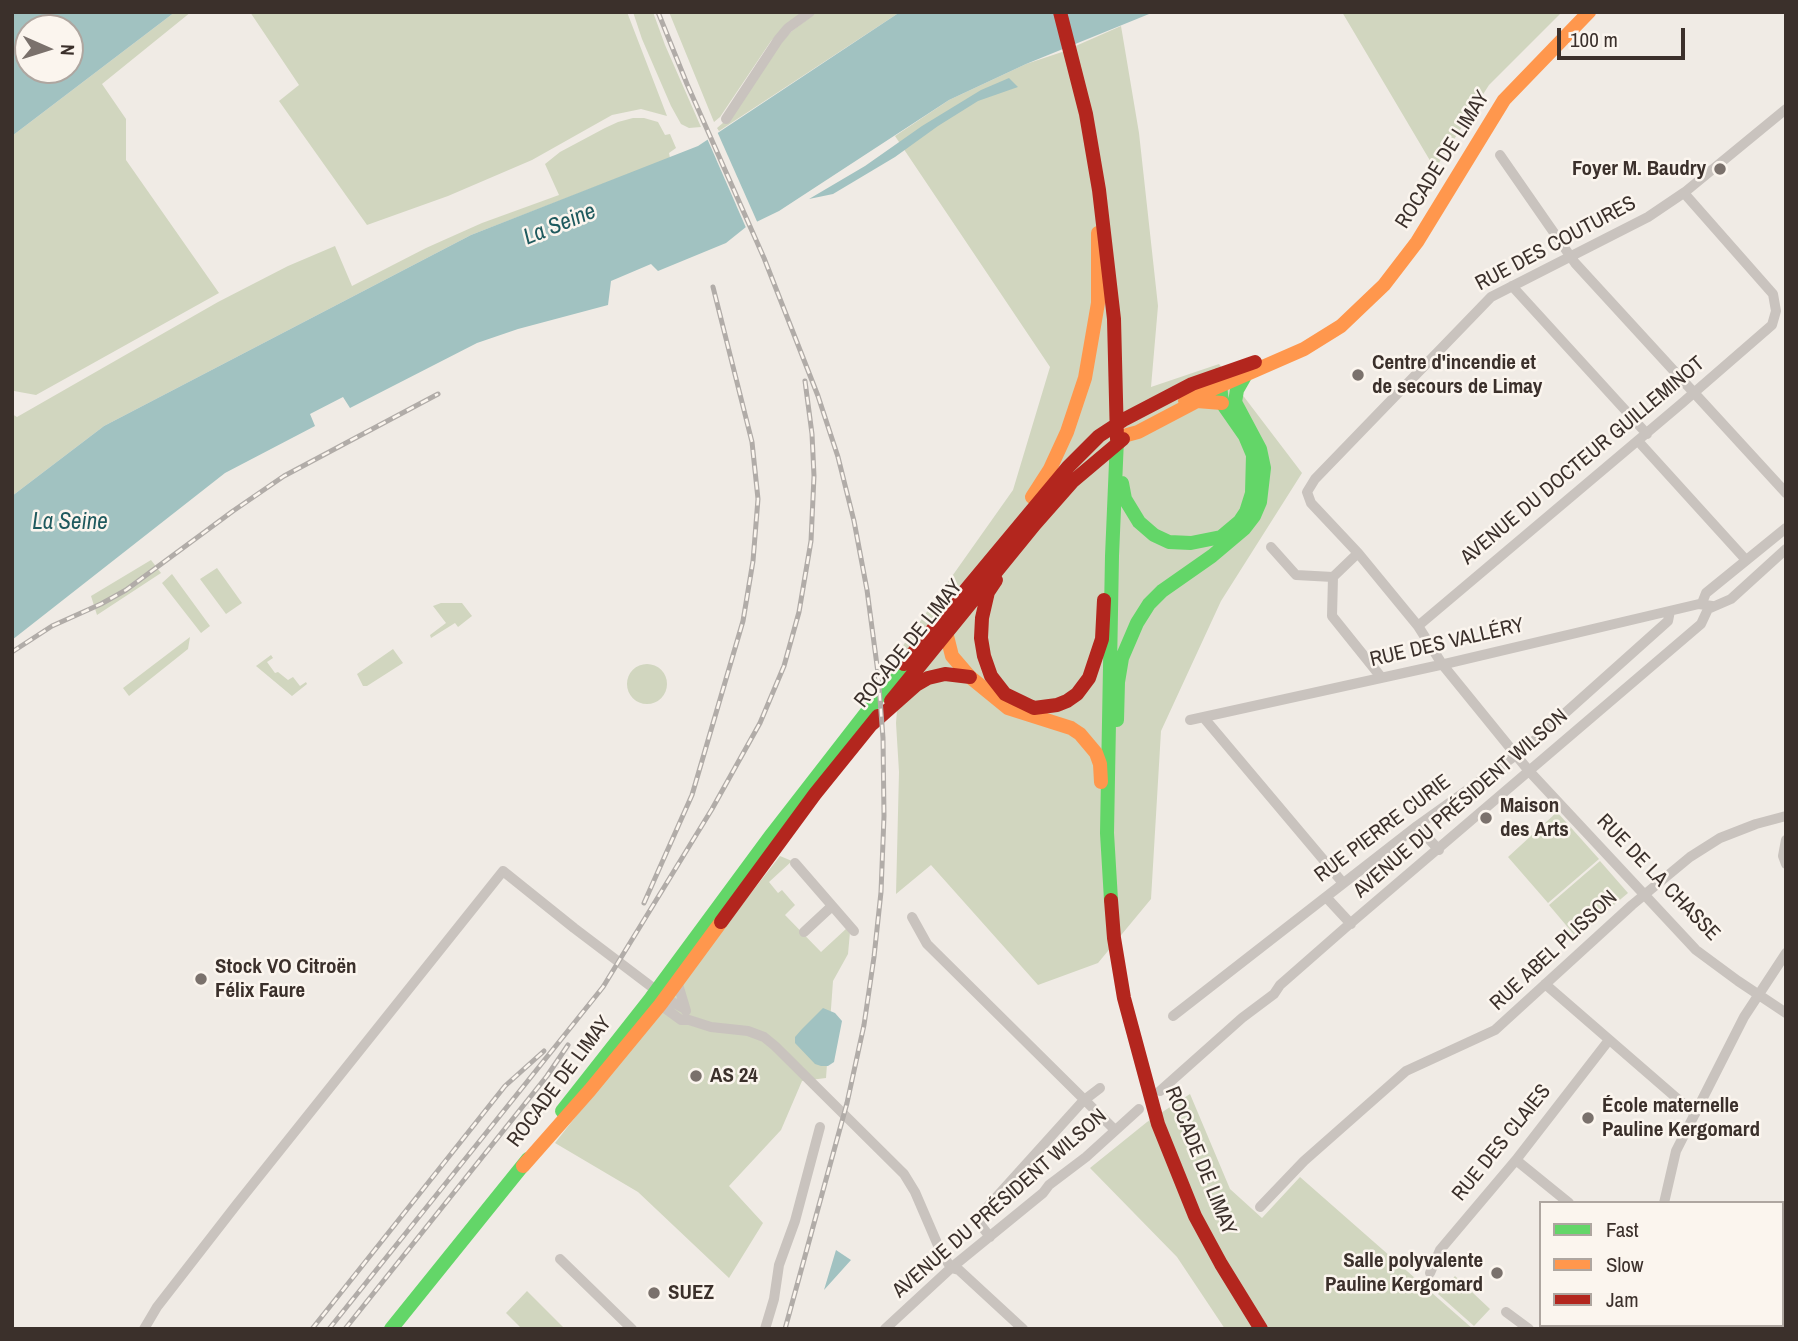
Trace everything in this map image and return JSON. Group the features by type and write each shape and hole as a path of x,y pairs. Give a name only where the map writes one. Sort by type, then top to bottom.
{"main road":[{"path":"1060,12 1086,114 1099,190 1114,319 1117,451 1112,556 1107,833"},
{"name":"ROCADE DE LIMAY","path":"391,1329 523,1166 590,1090 658,998 772,834 961,594 1068,467 1099,436 1192,384 1245,376 1304,349 1341,326 1384,285 1417,242 1504,100 1589,12"},
{"path":"981,570 1050,470 1079,400 1098,303 1099,190"},
{"name":"ROCADE DE LIMAY","path":"658,998 677,981 816,794 872,724 1072,482 1127,435 1219,381 1296,345 1330,322 1393,271"},
{"path":"1228,403 1245,376"},
{"path":"1117,451 1125,499 1130,510 1145,528 1161,539 1180,544 1221,537 1247,512 1254,473 1253,454 1219,381"},
{"path":"1127,435 1138,432 1197,401 1228,403"},
{"path":"1109,771 1116,733 1122,658 1137,623 1149,604 1162,591 1212,556 1244,529 1260,502 1264,468 1260,449 1228,403"},
{"path":"1035,524 988,592 982,618 982,642 992,676 1005,694 1020,703 1034,708 1057,705 1077,694 1089,678 1101,639 1112,556"},
{"path":"961,594 946,632 952,656 970,677 1008,708 1071,728 1087,740 1100,764 1107,833"},
{"path":"872,724 916,685 928,678 945,674 970,677"},
{"name":"ROCADE DE LIMAY","path":"1107,833 1114,938 1124,998 1158,1124 1195,1216 1261,1329"}],"street":[{"path":"726,119 778,40 788,28 810,12"},
{"name":"RUE DES COUTURES","path":"1307,495 1308,488 1315,479 1480,306 1512,286 1648,217 1684,193 1786,109"},
{"path":"1500,155 1571,256 1786,493"},
{"name":"AVENUE DU DOCTEUR GUILLEMINOT","path":"1418,626 1772,325 1776,311 1773,294 1684,193"},
{"path":"1512,286 1647,433"},
{"path":"1638,441 1746,560"},
{"name":"RUE DE LA CHASSE","path":"1307,495 1418,626 1442,664 1529,771 1696,950 1786,1013"},
{"path":"1707,604 1706,593 1786,528"},
{"path":"1271,547 1296,575 1333,577"},
{"name":"AVENUE DU PRÉSIDENT WILSON","path":"1160,1091 1701,624 1707,604 1731,599 1786,549"},
{"path":"1358,553 1333,577 1332,616 1381,677"},
{"name":"RUE DES VALLÉRY","path":"1190,720 1707,604"},
{"name":"RUE PIERRE CURIE","path":"1173,1016 1417,826 1527,748 1668,621 1670,611"},
{"path":"1203,718 1343,883"},
{"name":"RUE ABEL PLISSON","path":"1260,1207 1304,1161 1406,1071 1495,1030 1644,894 1690,857 1720,838 1786,816"},
{"path":"1417,826 1439,849"},
{"path":"1786,840 1783,856 1786,864"},
{"path":"794,863 854,931"},
{"path":"144,1328 157,1307 246,1193 503,871 658,998 681,1020 748,1031 764,1037 775,1046 904,1174 951,1268 959,1270 1023,1329"},
{"path":"1326,897 1351,924"},
{"path":"804,932 832,906"},
{"path":"912,917 927,944 1115,1130"},
{"path":"1664,1201 1676,1151 1744,1017 1786,953"},
{"path":"677,981 690,1020"},
{"path":"1545,984 1695,1114"},
{"path":"658,998 684,1008"},
{"name":"RUE DES CLAIES","path":"1430,1273 1440,1250 1516,1160 1609,1040"},
{"path":"990,1237 980,1224 981,1214 1083,1101 1100,1088"},
{"name":"AVENUE DU PRÉSIDENT WILSON","path":"885,1329 951,1268 1139,1109"},
{"path":"765,1329 774,1299 779,1265 795,1221 820,1127"},
{"path":"1516,1160 1567,1201"},
{"path":"560,1259 632,1329"},
{"path":"1506,1312 1528,1329"}],"green space":[{"path":"175,12 191,12 102,84 126,119 126,160 219,293 36,395 14,391 12,394 12,136 80,84 84,84 84,81"},
{"path":"250,12 627,12 667,116 641,109 612,115 532,160 448,196 367,225 279,101 299,85"},
{"path":"633,12 653,12 701,127 689,128 681,124 642,39"},
{"path":"669,12 803,12 771,41 714,122"},
{"path":"817,12 900,12 719,131 717,128 731,116 774,50 792,31"},
{"path":"1342,12 1562,12 1489,85 1435,169"},
{"path":"1121,26 1139,133 1158,306 1151,387 1219,364 1302,473 1221,601 1161,731 1151,899 1098,963 1038,985 931,865 896,894 899,772 896,723 902,647 1013,490 1050,367 895,136 949,100 1026,64 1062,52"},
{"path":"633,118 658,122 665,135 670,134 676,148 669,153 670,158 471,235 104,426 12,496 12,414 17,417 218,302 288,266 335,246 352,286 482,223 559,195 545,164 560,152 605,128"},
{"path":"151,560 161,573 97,615 91,596"},
{"path":"217,568 242,603 226,614 200,579"},
{"path":"172,574 210,626 201,633 162,583"},
{"path":"441,603 462,603 472,616 458,627 455,623 431,638 430,635 446,623 433,606"},
{"path":"190,637 188,649 129,696 123,688"},
{"path":"393,649 403,663 363,686 357,674"},
{"path":"271,655 273,658 267,662 275,673 278,672 288,680 293,677 300,686 306,682 307,684 292,696 256,666"},
{"path":"647,664 661,670 667,684 661,698 647,704 633,698 627,684 633,670"},
{"path":"1557,812 1599,859 1548,903 1508,857"},
{"path":"780,856 792,861 769,882 778,893 782,890 795,905 785,915 821,952 847,928 850,932 848,954 833,981 826,1078 802,1081 781,1130 729,1186 763,1223 729,1278 638,1192 555,1143"},
{"path":"1600,861 1628,893 1576,937 1549,905"},
{"path":"1190,1094 1230,1189 1262,1218 1300,1177 1473,1329 1225,1329 1177,1257 1090,1168 1147,1122"},
{"path":"1455,1276 1490,1309 1474,1326 1438,1294"},
{"path":"527,1291 565,1329 522,1329 506,1313"}],"water":[{"path":"12,12 175,12 84,81 84,14 14,14 14,84 80,84 12,136"},
{"name":"La Seine","path":"900,12 1154,12 1026,64 949,100 779,211 746,227 726,243 658,271 651,264 611,281 608,305 477,343 350,408 343,397 310,414 315,426 225,473 12,640 12,496 104,426 471,235 698,146"},
{"path":"1009,78 1018,87 978,101 895,157 833,194 809,199 865,166 922,126 981,90"},
{"path":"823,1008 835,1013 842,1021 834,1062 828,1066 815,1064 795,1043 795,1037"},
{"path":"836,1250 851,1260 824,1290"}],"pier":[{"path":"716,129 759,226 747,230 706,136"}],"railway":[{"path":"658,12 764,258 818,396 838,457 854,521 878,673 883,738 884,816 881,892 874,957 864,1025 847,1103 785,1329"},
{"path":"644,903 692,795 743,621 753,561 758,499 752,442 713,287"},
{"path":"329,1329 603,987 712,809 760,723 784,666 799,612 811,541 814,476 805,381"},
{"path":"12,652 52,626 126,590 284,476 438,394"},
{"path":"345,1329 547,1076 568,1045"},
{"path":"312,1329 505,1086 544,1051"}],"traffic: fast":[{"path":"1122,483 1125,499 1139,522 1154,535 1169,542 1191,543 1221,537 1240,521 1252,493 1253,455 1245,436 1222,403 1219,375"},
{"path":"1117,720 1122,658 1137,623 1149,604 1162,591 1212,556 1244,529 1260,502 1264,468 1260,449 1235,402 1237,390 1245,376"},
{"path":"1111,900 1107,833 1117,439"},
{"path":"562,1111 904,664"},
{"path":"391,1329 528,1159"}],"traffic: slow":[{"path":"1185,401 1304,349 1341,326 1384,285 1417,242 1504,100 1589,12"},
{"path":"1032,497 1050,469 1067,432 1085,378 1098,303 1098,233"},
{"path":"1127,435 1138,432 1197,401 1222,403"},
{"path":"961,594 946,632 952,656 970,677 1008,708 1071,728 1080,734 1096,753 1101,782"},
{"path":"523,1166 660,1005 721,922"}],"traffic: jam":[{"path":"1060,12 1086,114 1099,190 1114,319 1117,439"},
{"path":"904,664 1068,467 1099,436 1125,419 1192,384 1255,362"},
{"path":"891,701 1072,482 1123,439"},
{"path":"996,580 988,592 982,618 984,656 991,676 1005,694 1034,708 1067,701 1077,694 1089,678 1102,639 1104,600"},
{"path":"872,724 916,685 928,678 945,674 970,677"},
{"path":"721,922 815,794 878,716"},
{"path":"1111,900 1124,998 1158,1124 1195,1216 1261,1329"}],"place":[{"name":"Foyer M. Baudry","path":"1720,169"},
{"name":"Centre d'incendie et de secours de Limay","path":"1358,375"},
{"name":"Maison des Arts","path":"1486,818"},
{"name":"Stock VO Citroën Félix Faure","path":"201,979"},
{"name":"AS 24","path":"696,1076"},
{"name":"École maternelle Pauline Kergomard","path":"1588,1118"},
{"name":"Salle polyvalente Pauline Kergomard","path":"1497,1273"},
{"name":"SUEZ","path":"654,1293"}]}
